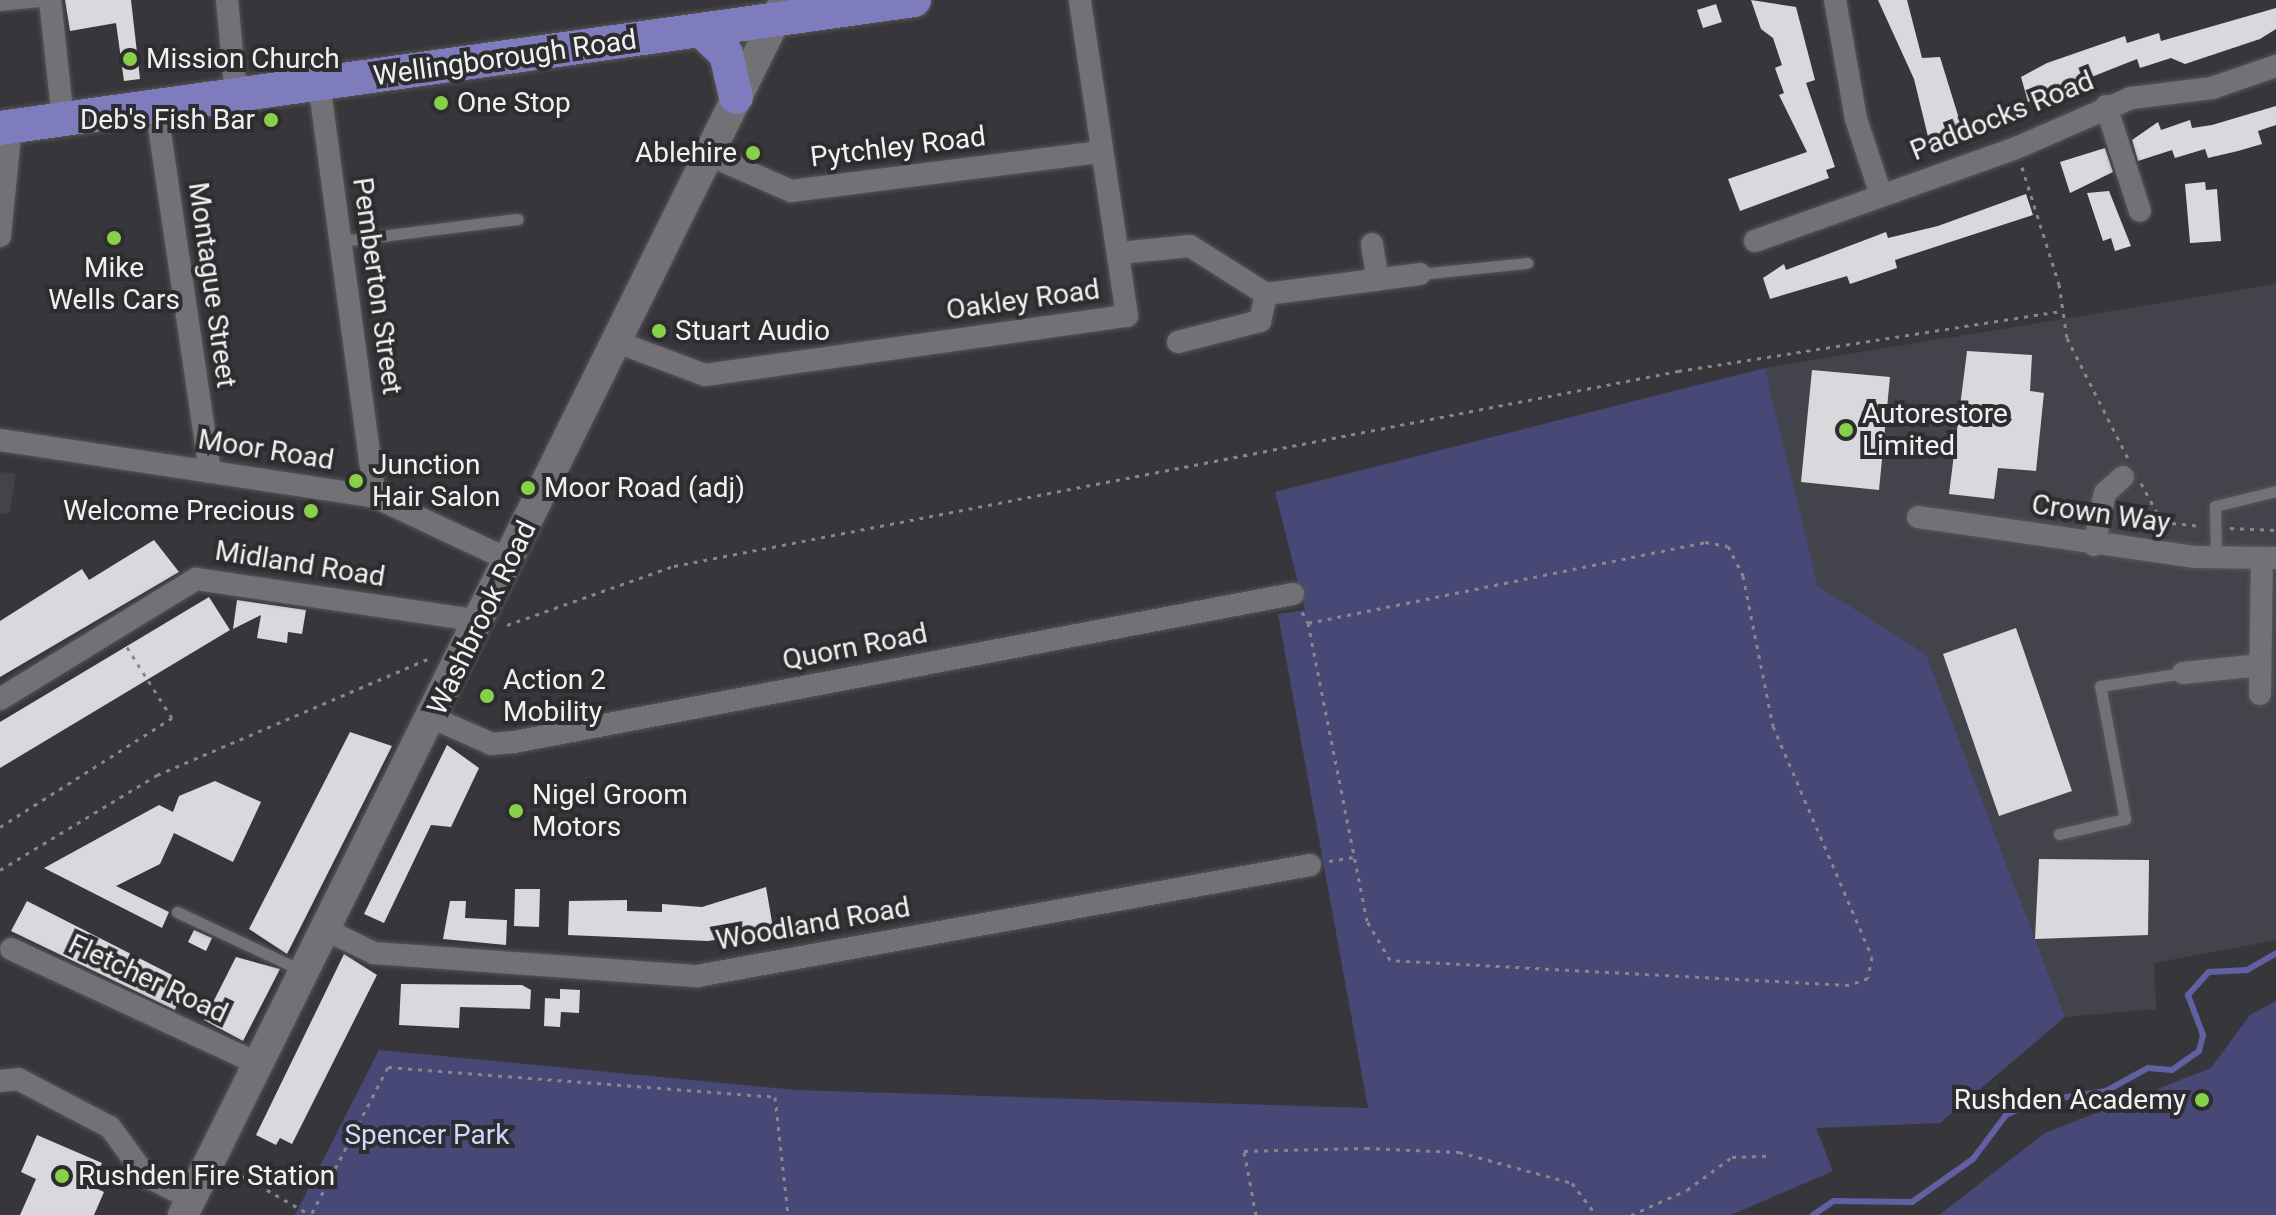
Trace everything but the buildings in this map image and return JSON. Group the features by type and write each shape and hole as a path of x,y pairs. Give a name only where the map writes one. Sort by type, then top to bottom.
{"main road":[{"name":"Wellingborough Road","path":"6,127 701,30 781,9 914,0"},
{"name":"Washbrook Road","path":"187,1206 433,718 494,623 511,561 781,9"},
{"path":"701,30 726,54 736,97"}],"street":[{"path":"50,0 63,119"},
{"path":"227,0 236,95"},
{"name":"Oakley Road","path":"617,342 705,375 1127,316 1080,0"},
{"path":"1835,0 1856,119 1881,195"},
{"name":"Paddocks Road","path":"1755,241 2016,148 2106,106 2212,88 2276,66"},
{"name":"Pemberton Street","path":"319,83 375,497"},
{"name":"Montague Street","path":"156,106 210,472"},
{"path":"2106,106 2140,211"},
{"path":"0,236 6,127"},
{"name":"Pytchley Road","path":"709,155 791,191 1101,152"},
{"path":"1120,253 1170,244 1199,248 1266,294 1420,274"},
{"path":"1372,244 1378,280"},
{"path":"1178,342 1260,321 1266,294"},
{"name":"Moor Road","path":"0,440 375,497 511,561"},
{"path":"2094,545 2105,493 2123,477"},
{"name":"Crown Way","path":"1918,517 2094,545 2216,558 2269,559"},
{"path":"2260,694 2261,665 2269,640 2269,559"},
{"name":"Midland Road","path":"0,699 196,579 494,623"},
{"name":"Quorn Road","path":"433,718 492,744 514,742 1293,594"},
{"path":"2183,673 2261,665"},
{"name":"Woodland Road","path":"326,930 374,953 697,976 1310,865"},
{"name":"Fletcher Road","path":"11,949 259,1064"},
{"path":"0,1081 18,1079 110,1127 146,1176 187,1206"}],"lane":[{"path":"0,5 50,0"},
{"path":"341,241 518,219"},
{"path":"1420,274 1527,263"},
{"path":"2216,558 2215,506 2276,491"},
{"path":"2059,834 2125,819 2100,686 2183,673"},
{"path":"177,912 305,972"}],"path":[{"path":"2016,148 2063,311 2067,338 2162,522 2194,526"},
{"path":"494,623 674,566 1678,371 2063,311"},
{"path":"2227,527 2276,530"},
{"path":"1293,594 1308,623 1367,921 1390,960 1849,985 1868,978 1872,957 1773,726 1743,576 1728,546 1705,542 1308,623"},
{"path":"0,827 172,718 115,627"},
{"path":"0,870 157,775 434,656"},
{"path":"212,1158 312,1214 388,1067 775,1097 788,1215"},
{"path":"1256,1215 1244,1151 1366,1148 1459,1152 1558,1179 1584,1192 1596,1215"},
{"path":"1631,1215 1687,1190 1732,1157 1768,1156"}],"shaded area":[{"path":"2276,284 2276,940 2154,963 2156,1009 2065,1017 1926,654 1818,586 1765,368"},
{"path":"0,472 16,474 9,514 0,513"}],"green space":[{"name":"Spencer Park","path":"1765,368 1818,586 1926,654 2065,1017 1940,1123 1816,1128 1833,1171 1731,1215 295,1215 379,1050 796,1090 1368,1108 1278,614 1305,610 1275,492"},
{"name":"Rushden Academy","path":"2276,1001 2276,1215 1939,1215 2045,1133 2211,1068 2250,1015"}],"waterway":[{"path":"1813,1215 1834,1201 1912,1202 1973,1159 2006,1115 2035,1102 2106,1091 2148,1068 2172,1070 2199,1051 2203,1035 2188,995 2209,972 2247,970 2276,953"}],"place":[{"name":"Mission Church","path":"130,59"},
{"name":"One Stop","path":"441,103"},
{"name":"Deb's Fish Bar","path":"271,120"},
{"name":"Ablehire","path":"753,153"},
{"name":"Mike Wells Cars","path":"114,238"},
{"name":"Stuart Audio","path":"659,331"},
{"name":"Autorestore Limited","path":"1846,430"},
{"name":"Junction Hair Salon","path":"356,481"},
{"name":"Moor Road (adj)","path":"528,488"},
{"name":"Welcome Precious","path":"311,511"},
{"name":"Action 2 Mobility","path":"487,696"},
{"name":"Nigel Groom Motors","path":"516,811"},
{"name":"Rushden Academy","path":"2202,1100"},
{"name":"Rushden Fire Station","path":"62,1176"}]}
